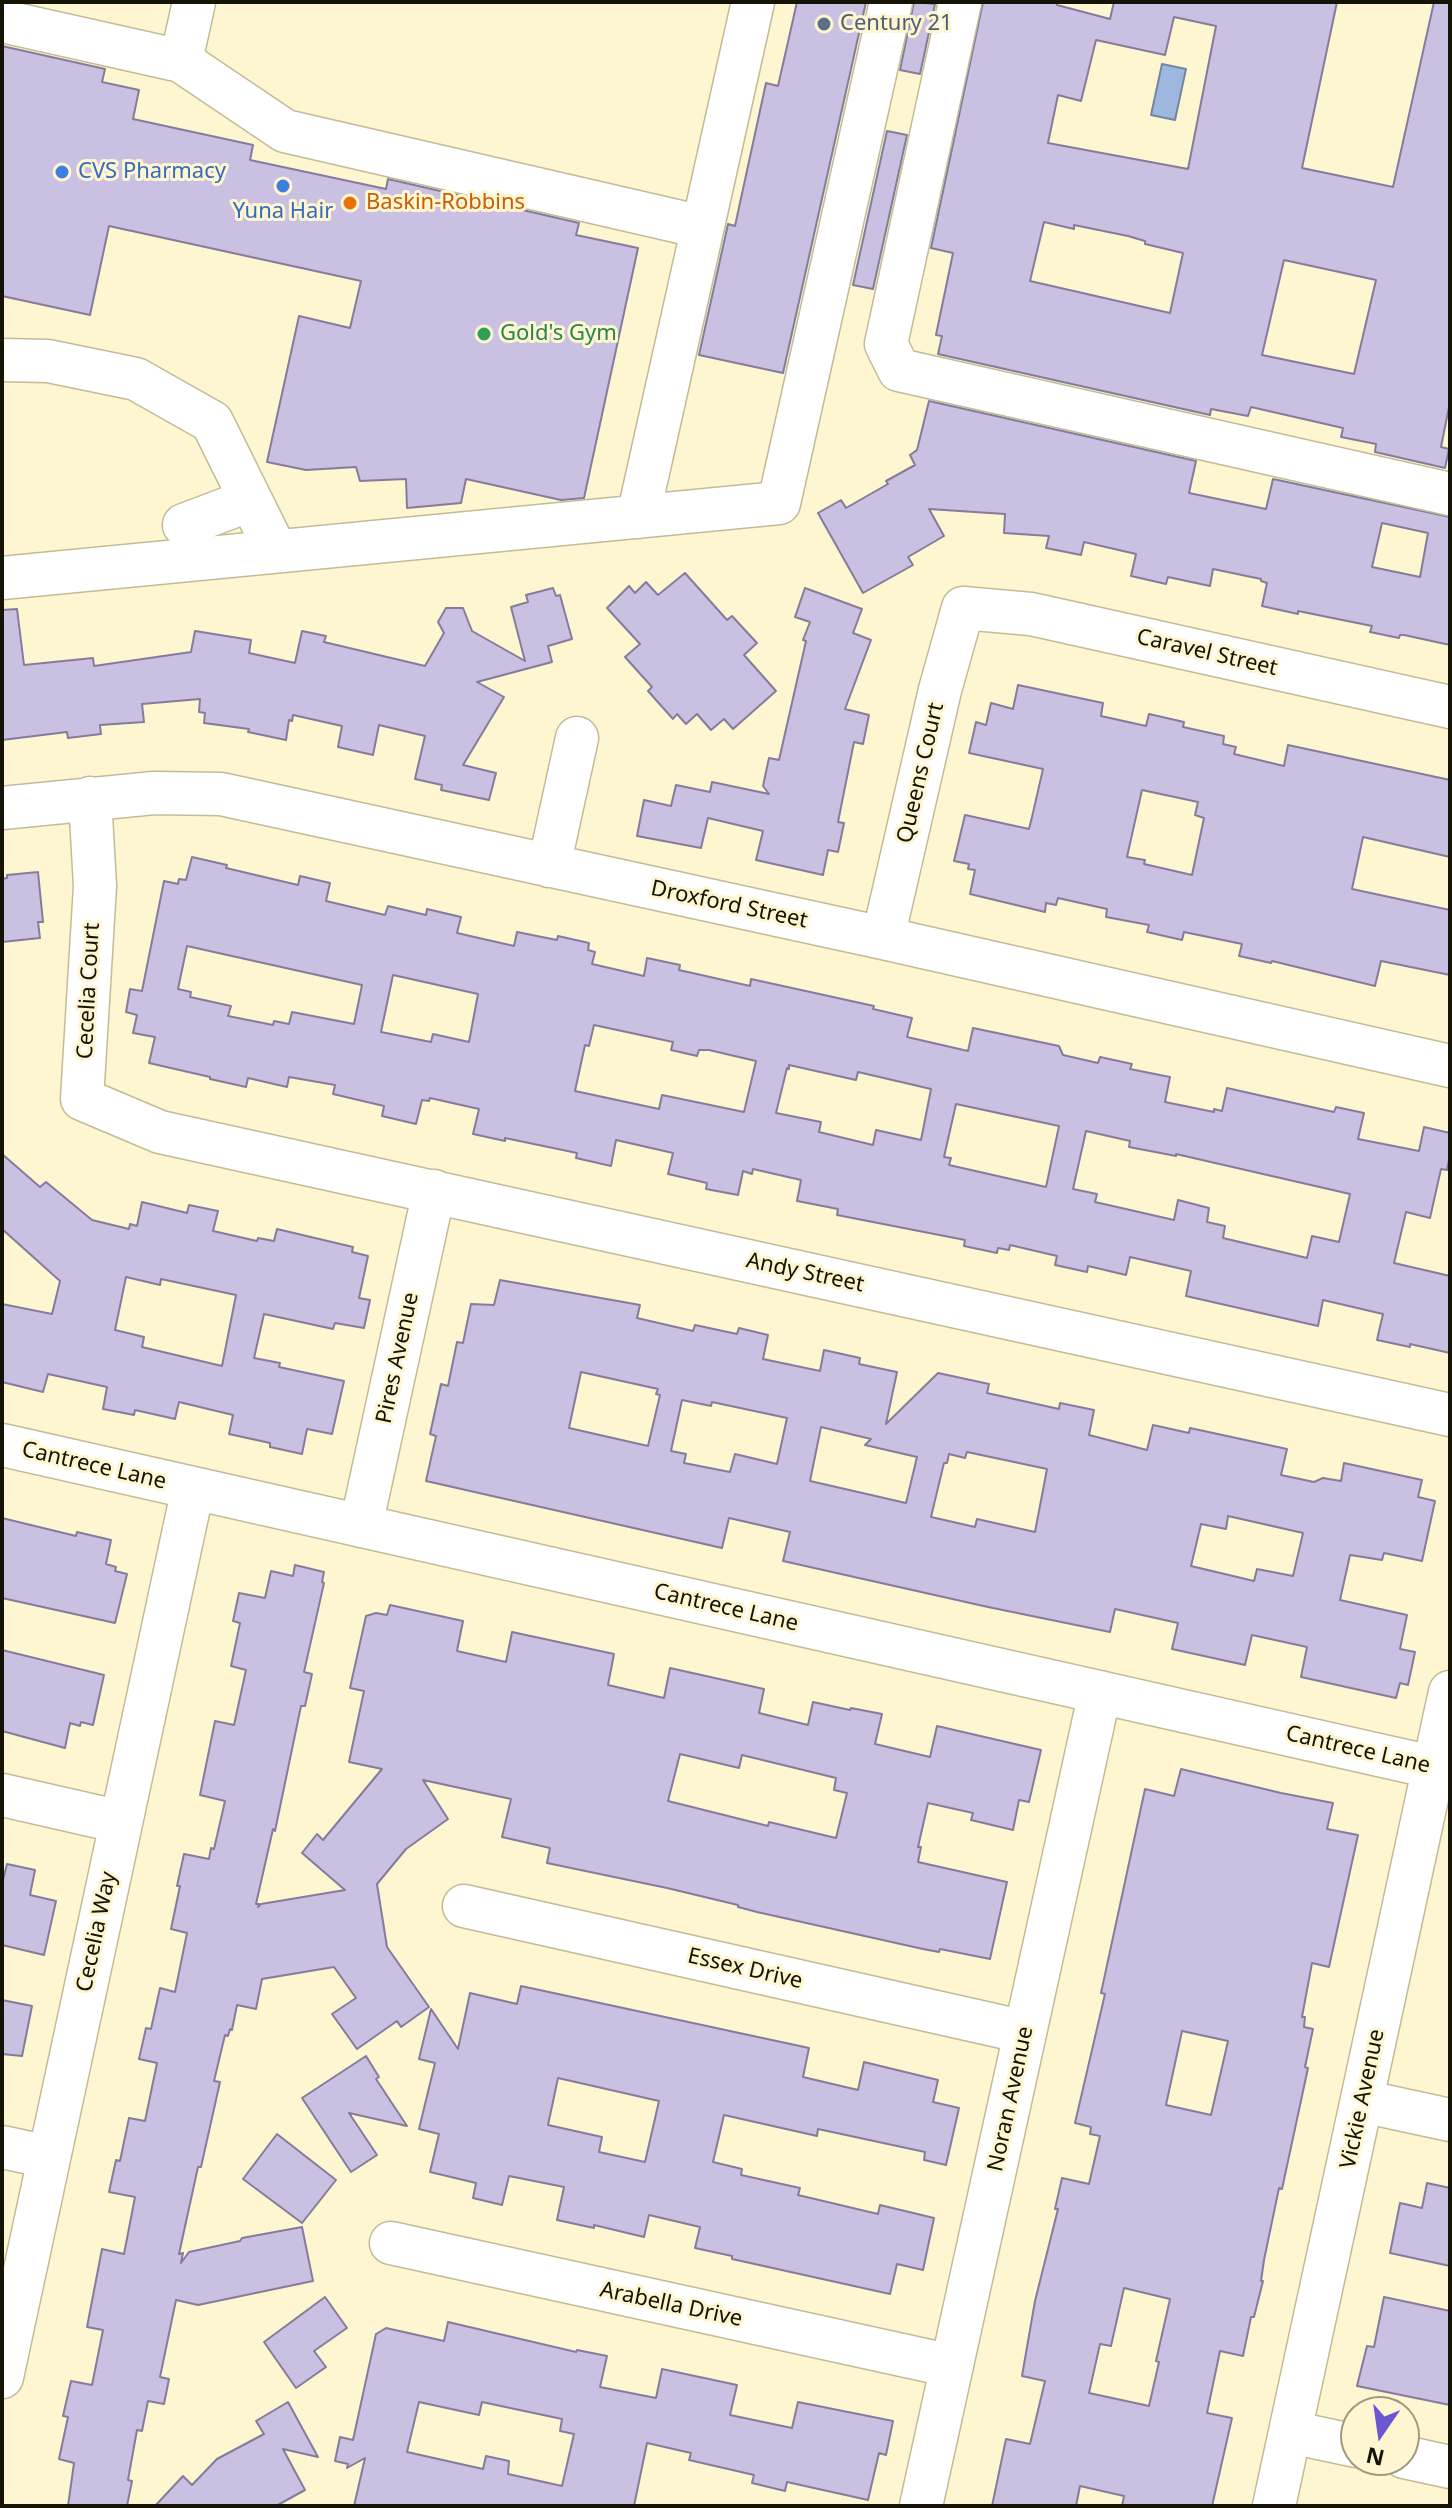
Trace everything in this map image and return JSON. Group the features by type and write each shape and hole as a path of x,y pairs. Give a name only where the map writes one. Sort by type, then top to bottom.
{"street":[{"path":"181,61 194,2"},
{"path":"638,517 753,2"},
{"path":"2,578 779,503 891,2"},
{"path":"960,2 886,344 899,370 1450,494"},
{"path":"2,21 181,61 285,131 702,227"},
{"path":"2,360 48,361 136,379 212,422 276,551"},
{"path":"184,525 250,500"},
{"name":"Caravel Street","path":"963,608 1031,614 1450,707"},
{"name":"Queens Court","path":"883,938 940,690 963,608"},
{"path":"549,866 577,738"},
{"name":"Droxford Street","path":"2,808 154,793 221,794 883,938 1450,1066"},
{"name":"Cecelia Court","path":"90,798 95,886 82,1099 160,1132"},
{"name":"Andy Street","path":"160,1132 1450,1415"},
{"name":"Pires Avenue","path":"361,1526 434,1191"},
{"name":"Cantrece Lane","path":"2,1445 1442,1769"},
{"name":"Cecelia Way","path":"2,2377 193,1488"},
{"name":"Noran Avenue","path":"921,2506 1100,1692"},
{"name":"Vickie Avenue","path":"1274,2506 1362,2101 1442,1769 1450,1692"},
{"path":"2,1795 121,1822"},
{"name":"Essex Drive","path":"464,1906 1025,2032"},
{"path":"1362,2101 1450,2120"},
{"path":"2,2147 49,2157"},
{"name":"Arabella Drive","path":"391,2243 952,2366"},
{"path":"1290,2432 1340,2443"},
{"path":"1420,2460 1450,2467"}],"water":[{"path":"1162,64 1186,69 1175,120 1151,115"}],"building":[{"path":"797,2 866,2 783,373 699,355 728,224 735,226 766,83 778,86"},
{"path":"914,2 935,4 920,74 900,70"},
{"path":"983,2 1058,2 1057,5 1110,19 1114,2 1337,2 1302,168 1393,187 1434,2 1450,2 1450,402 1441,447 1449,449 1445,468 1375,452 1376,444 1341,437 1343,428 1251,407 1248,416 1211,409 1210,415 938,354 942,336 936,335 953,253 931,248","holes":["1174,17 1216,26 1188,169 1048,143 1058,95 1081,101 1096,40 1165,55","1044,222 1128,236 1145,241 1145,244 1183,253 1170,313 1030,281","1284,260 1376,280 1354,374 1262,355"]},
{"path":"2,46 105,69 102,82 139,90 133,119 253,145 250,160 386,189 388,179 579,223 576,235 638,248 584,498 561,500 466,479 461,503 407,508 406,479 360,481 356,467 306,470 267,462 299,316 350,328 361,281 109,226 90,315 2,296"},
{"path":"887,131 907,135 873,289 853,285"},
{"path":"929,401 1196,461 1189,493 1266,509 1273,479 1450,517 1450,645 1404,635 1399,638 1370,632 1372,626 1262,606 1267,583 1261,579 1213,569 1210,586 1168,577 1166,584 1131,576 1136,554 1084,542 1081,555 1046,548 1049,536 1004,533 1005,514 929,509 944,536 908,557 913,565 863,593 818,513 841,500 846,508 888,484 886,481 915,465 910,455 917,450","holes":["1382,523 1428,533 1420,577 1372,567"]},
{"path":"685,573 727,620 732,616 757,643 744,655 776,691 733,729 724,719 711,730 697,714 686,724 677,714 673,719 648,691 652,687 625,657 640,644 607,608 629,586 635,593 646,582 658,595"},
{"path":"553,588 556,596 560,595 572,639 548,646 552,662 477,682 504,697 463,765 496,773 489,800 441,790 442,785 415,779 425,736 379,725 373,755 338,747 342,726 293,715 292,721 289,720 286,740 248,732 249,729 204,723 205,713 199,712 200,699 142,704 144,722 100,725 101,734 68,738 67,732 2,740 2,610 17,609 24,665 93,658 94,666 191,652 195,631 251,640 249,653 295,663 302,631 326,636 324,642 425,666 444,633 438,622 446,608 463,608 472,631 525,661 511,607 528,602 526,595"},
{"path":"805,588 862,609 853,633 871,640 845,709 869,715 863,744 854,742 838,822 844,823 838,852 828,850 823,875 756,860 763,831 708,818 701,848 637,836 644,800 671,806 676,785 710,792 712,782 769,794 763,786 769,758 779,760 806,641 803,640 810,622 795,617"},
{"path":"1018,685 1103,703 1101,716 1146,726 1149,714 1184,722 1183,727 1224,736 1223,744 1236,747 1234,754 1284,766 1288,745 1450,780 1450,857 1363,837 1352,889 1450,910 1450,975 1381,961 1375,986 1239,956 1242,944 1184,932 1182,940 1147,932 1149,925 1106,917 1107,909 1058,898 1056,905 1046,903 1045,912 970,894 975,870 968,869 969,864 954,861 965,815 1029,829 1032,817 1043,769 969,753 976,722 986,725 991,703 1013,709","holes":["1142,790 1198,802 1195,815 1204,818 1192,875 1127,857"]},
{"path":"192,857 298,885 300,876 330,883 326,901 385,915 388,906 426,915 427,909 461,917 457,933 514,946 517,932 589,943 588,950 595,952 592,964 644,976 647,958 680,965 679,970 750,986 751,979 874,1006 873,1009 912,1018 907,1037 968,1051 973,1028 1059,1046 1063,1055 1098,1063 1100,1057 1132,1064 1130,1069 1170,1077 1165,1102 1222,1111 1227,1088 1334,1112 1336,1107 1364,1113 1358,1139 1419,1151 1424,1127 1450,1133 1447,1170 1441,1169 1430,1218 1406,1212 1394,1263 1450,1276 1450,1353 1377,1340 1383,1314 1323,1300 1318,1326 1186,1296 1191,1271 1130,1257 1126,1275 1088,1266 1087,1272 1055,1265 1057,1256 1010,1245 1009,1250 998,1248 997,1253 964,1246 965,1240 837,1215 838,1209 797,1201 801,1180 753,1169 752,1174 743,1171 738,1195 706,1189 707,1183 668,1174 673,1153 616,1140 611,1166 576,1158 577,1153 473,1134 479,1109 430,1098 429,1101 422,1100 416,1124 382,1116 384,1106 333,1094 335,1085 289,1077 287,1087 248,1078 246,1087 149,1063 155,1037 133,1033 137,1015 126,1012 130,989 142,991 164,881 178,884 179,879 186,880","holes":["187,946 362,985 354,1024 292,1012 289,1024 274,1021 273,1025 228,1016 231,1006 190,997 191,992 178,989","393,975 478,994 469,1042 433,1034 431,1042 381,1032","594,1025 673,1042 671,1050 697,1056 699,1050 709,1050 756,1061 744,1112 662,1095 659,1109 575,1091 585,1045 589,1046","789,1065 856,1080 858,1072 931,1089 921,1140 876,1130 873,1145 819,1132 821,1122 776,1113","956,1104 1059,1126 1046,1187 949,1165 951,1158 944,1157","1086,1131 1130,1141 1129,1147 1176,1154 1350,1194 1339,1242 1312,1236 1307,1258 1223,1238 1225,1226 1207,1222 1209,1208 1178,1200 1174,1220 1095,1202 1097,1194 1073,1189"]},
{"path":"38,872 43,922 38,922 40,938 2,942 2,879 7,875"},
{"path":"2,1154 40,1187 46,1182 92,1220 129,1229 130,1224 137,1226 142,1202 187,1213 189,1205 218,1211 213,1231 257,1241 258,1238 274,1241 277,1229 353,1247 352,1252 368,1256 359,1298 370,1300 364,1328 335,1323 333,1329 264,1314 254,1358 280,1363 279,1367 344,1381 332,1434 307,1429 302,1454 229,1434 233,1415 179,1402 175,1419 135,1410 134,1415 103,1409 107,1387 48,1374 43,1392 2,1382 2,1304 52,1314 60,1281 2,1229","holes":["126,1277 160,1285 161,1279 236,1295 222,1366 142,1347 144,1337 115,1330"]},
{"path":"500,1280 640,1305 637,1318 693,1331 695,1325 737,1334 739,1328 768,1335 763,1359 820,1371 824,1350 860,1358 859,1364 897,1372 886,1424 938,1373 989,1384 987,1393 1059,1409 1060,1403 1094,1410 1089,1435 1147,1450 1153,1425 1189,1433 1190,1428 1287,1449 1281,1475 1314,1482 1323,1478 1341,1481 1344,1463 1422,1480 1418,1497 1435,1501 1422,1561 1384,1553 1382,1560 1350,1555 1340,1600 1407,1615 1400,1649 1415,1652 1408,1685 1400,1683 1396,1698 1301,1677 1307,1647 1252,1635 1245,1665 1172,1649 1178,1623 1115,1609 1110,1632 783,1561 790,1532 729,1518 722,1548 426,1481 436,1436 430,1434 441,1384 448,1386 457,1342 463,1343 471,1304 494,1305","holes":["581,1372 658,1389 656,1394 660,1395 648,1446 569,1428","682,1400 711,1406 712,1402 787,1418 777,1464 735,1454 730,1472 684,1463 686,1454 671,1451","821,1427 871,1439 865,1445 917,1457 906,1503 810,1481","967,1452 1047,1469 1035,1532 977,1519 975,1527 931,1517 949,1454 965,1458","1228,1516 1303,1533 1293,1576 1257,1569 1254,1581 1191,1566 1201,1524 1226,1529"]},
{"path":"2,1518 76,1536 77,1532 111,1540 106,1564 116,1567 115,1571 127,1574 115,1623 2,1598"},
{"path":"295,1565 324,1572 324,1583 304,1672 312,1674 305,1706 301,1706 256,1904 259,1904 258,1907 345,1890 302,1853 317,1834 323,1840 382,1769 349,1762 364,1691 350,1688 366,1616 376,1613 387,1615 390,1605 463,1621 457,1651 506,1662 512,1632 614,1654 608,1685 664,1698 670,1668 764,1689 759,1713 808,1725 813,1702 882,1714 875,1744 930,1757 937,1726 1041,1750 1029,1802 1019,1800 1013,1830 971,1820 973,1813 928,1803 918,1847 921,1847 918,1862 1007,1882 990,1959 940,1949 939,1952 923,1949 547,1863 550,1848 502,1837 511,1799 423,1780 448,1819 406,1849 377,1884 387,1947 429,2007 401,2027 397,2021 357,2049 332,2014 356,1998 334,1967 262,1979 256,2009 237,2005 232,2030 228,2036 225,2035 214,2081 220,2082 179,2254 183,2253 181,2263 189,2252 302,2227 313,2281 198,2305 176,2300 160,2377 169,2379 164,2404 148,2401 142,2431 137,2430 128,2480 132,2481 127,2506 68,2506 74,2463 59,2459 68,2417 63,2416 71,2381 92,2385 103,2330 87,2327 102,2249 124,2254 135,2197 109,2192 116,2160 120,2161 129,2118 145,2121 157,2063 139,2059 146,2028 151,2029 160,1988 175,1992 187,1933 171,1929 184,1854 209,1859 225,1801 200,1795 215,1721 234,1725 246,1670 231,1666 240,1623 233,1621 239,1593 265,1598 271,1571 293,1576","holes":["680,1754 739,1768 742,1755 836,1778 834,1790 847,1793 836,1838 769,1822 768,1826 668,1801"]},
{"path":"2,1650 104,1675 93,1725 70,1723 65,1748 2,1731"},
{"path":"1181,1769 1333,1803 1327,1829 1358,1835 1329,1967 1312,1963 1302,2017 1305,2017 1304,2027 1313,2029 1305,2067 1308,2068 1282,2189 1279,2188 1254,2317 1251,2317 1243,2356 1220,2351 1207,2413 1232,2418 1212,2506 1122,2506 1124,2496 1080,2486 1076,2506 992,2506 1006,2439 1030,2444 1045,2381 1022,2376 1062,2178 1089,2184 1100,2136 1090,2134 1091,2127 1075,2123 1105,1994 1101,1993 1145,1789 1174,1796","holes":["1182,2031 1228,2041 1211,2115 1166,2105","1124,2288 1170,2299 1149,2406 1089,2393 1100,2344 1111,2346"]},
{"path":"7,1864 35,1870 30,1895 56,1901 44,1955 2,1945 2,1884"},
{"path":"521,1986 809,2048 803,2077 858,2090 864,2062 938,2080 933,2102 959,2108 946,2165 924,2160 925,2152 818,2129 817,2136 724,2115 713,2162 742,2169 741,2175 800,2188 798,2195 878,2214 880,2205 934,2218 923,2270 897,2264 890,2294 695,2248 700,2227 649,2215 644,2237 557,2220 564,2187 509,2176 502,2205 473,2198 476,2183 430,2172 439,2134 419,2129 435,2063 419,2059 431,2009 458,2049 470,1993 517,2004","holes":["558,2078 659,2101 645,2162 599,2152 602,2137 548,2125"]},
{"path":"2,2000 32,2006 22,2056 2,2054"},
{"path":"366,2056 379,2077 376,2079 407,2126 349,2113 377,2155 351,2172 302,2098"},
{"path":"277,2134 336,2180 302,2223 243,2179"},
{"path":"1427,2183 1450,2188 1450,2266 1390,2253 1400,2203 1422,2208"},
{"path":"325,2297 347,2328 314,2351 326,2367 296,2388 264,2342"},
{"path":"1384,2297 1450,2311 1450,2405 1420,2399 1420,2396 1357,2386 1367,2346 1374,2347"},
{"path":"448,2322 576,2352 607,2356 600,2387 656,2398 662,2369 737,2385 730,2415 792,2428 798,2402 893,2421 886,2455 879,2453 868,2500 787,2482 785,2491 752,2483 754,2475 689,2460 691,2453 647,2443 634,2506 354,2506 365,2458 347,2468 348,2464 335,2461 340,2437 353,2440 376,2334 386,2328 444,2341","holes":["419,2402 479,2415 482,2402 562,2419 560,2431 574,2434 562,2486 508,2474 509,2461 486,2456 483,2469 407,2452"]},
{"path":"288,2402 318,2457 283,2449 305,2490 276,2506 155,2506 183,2476 192,2485 217,2459 264,2434 256,2421"}],"place":[{"name":"Century 21","path":"824,24"},
{"name":"CVS Pharmacy","path":"62,172"},
{"name":"Yuna Hair","path":"283,186"},
{"name":"Baskin-Robbins","path":"350,203"},
{"name":"Gold's Gym","path":"484,334"}]}
